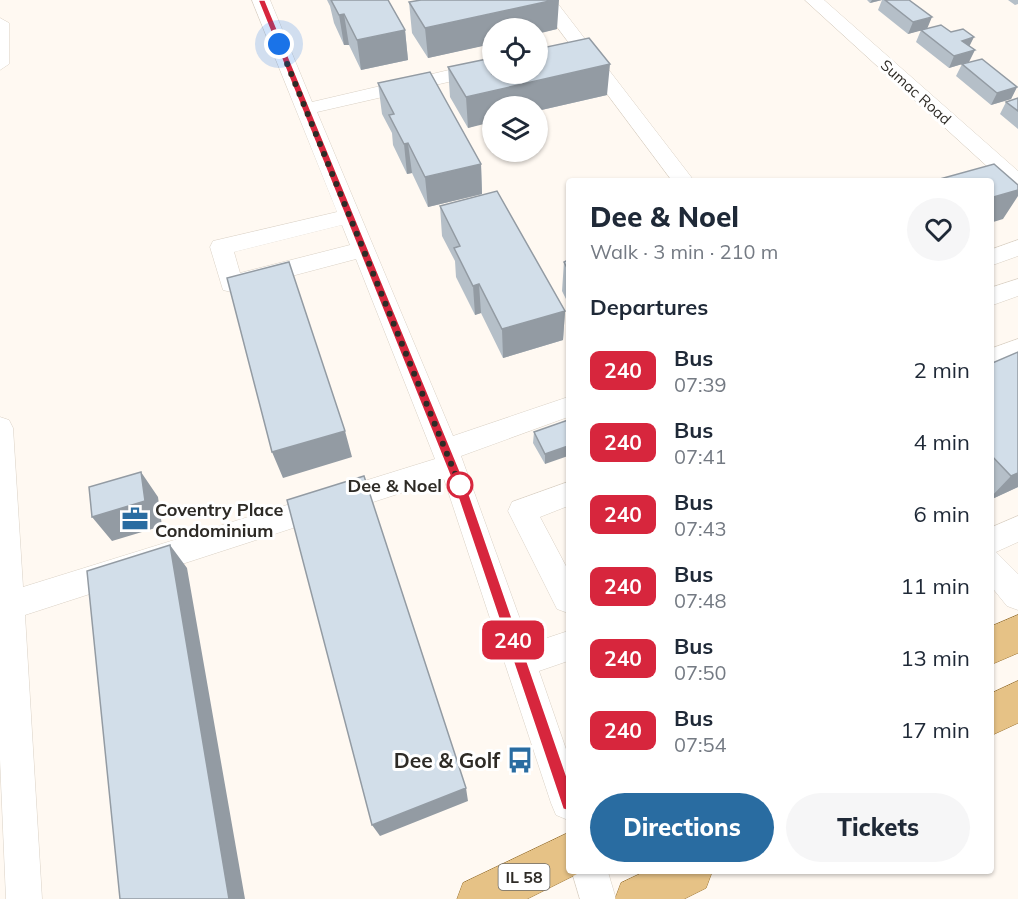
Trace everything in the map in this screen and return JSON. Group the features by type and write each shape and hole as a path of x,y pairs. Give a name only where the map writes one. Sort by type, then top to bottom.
{"main road":[{"path":"994,644 1018,633"},
{"path":"994,714 1018,701"},
{"name":"IL 58","path":"479,899 566,856"},
{"path":"638,899 686,874"}],"street":[{"path":"261,0 449,458 566,797"},
{"path":"546,0 682,178"},
{"name":"Sumac Road","path":"814,0 1018,183"},
{"path":"0,23 2,41 0,64"},
{"path":"306,109 482,68"},
{"path":"976,170 997,164"},
{"path":"350,216 221,247 231,284 364,249"},
{"path":"994,257 1018,248"},
{"path":"994,296 1018,287"},
{"path":"994,358 1018,348"},
{"path":"9,606 449,458 566,408"},
{"path":"0,428 24,899"},
{"path":"566,495 522,512 566,595"},
{"path":"994,539 1018,528"},
{"path":"994,567 1018,596"},
{"path":"520,662 566,647"},
{"path":"591,874 598,899"}],"building":[{"path":"331,0 388,0 405,30 357,40 344,14 339,15"},
{"path":"421,0 554,0 425,28 409,2"},
{"path":"885,0 909,0 932,17 913,22"},
{"path":"941,25 951,32 963,29 974,37 962,41 975,50 954,56 921,30"},
{"path":"589,38 610,64 548,78 548,47"},
{"path":"982,59 1017,87 997,93 962,64"},
{"path":"482,60 482,84 523,84 466,97 448,67"},
{"path":"430,72 481,164 425,177 408,143 404,144 389,115 394,114 378,83"},
{"path":"1018,98 1018,111 1006,102"},
{"path":"994,164 1018,185 1018,190 994,197 994,178 943,178"},
{"path":"497,191 565,311 502,329 479,284 473,286 454,248 460,246 440,206"},
{"path":"289,262 345,431 272,452 227,278"},
{"path":"1018,352 1018,473 1011,476 994,458 994,362"},
{"path":"566,421 566,447 545,454 534,432"},
{"path":"141,472 145,501 92,517 89,487"},
{"path":"364,476 466,788 372,825 287,500"},
{"path":"170,545 229,899 120,899 87,571"}],"bus line":[{"name":"240","path":"261,0 461,488 566,797"}],"place":[{"name":"Dee & Noel","path":"460,485"},
{"name":"Coventry Place Condominium","path":"135,519"},
{"name":"Dee & Golf","path":"520,760"}],"route":[{"path":"279,44 461,488 460,485"}]}
